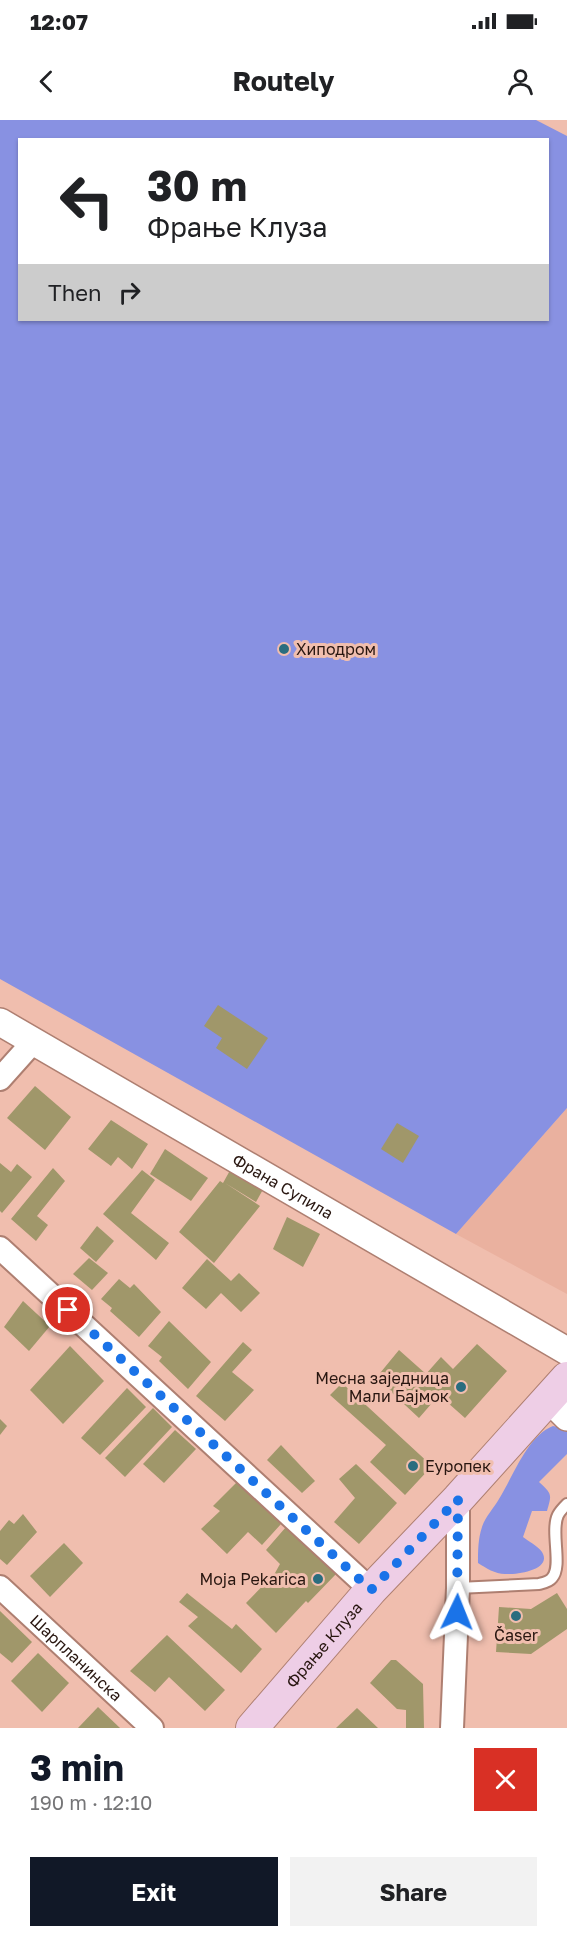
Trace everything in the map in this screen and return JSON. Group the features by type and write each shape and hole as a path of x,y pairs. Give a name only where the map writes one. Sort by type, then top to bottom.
{"main road":[{"name":"Фрање Клуза","path":"252,1728 371,1590 458,1499 561,1398"}],"street":[{"name":"Франа Супила","path":"0,1022 567,1351"},
{"path":"0,1079 34,1041"},
{"path":"0,1248 371,1590"},
{"path":"452,1728 458,1588 458,1499"},
{"name":"Шарпланинска","path":"0,1587 152,1728"}],"lane":[{"path":"458,1588 539,1584 550,1580 554,1576 555,1568 556,1524 558,1516 567,1504"}],"shaded area":[{"name":"Хиподром","path":"0,120 536,120 567,136 567,1108 456,1234 0,979"},
{"path":"567,1108 567,1294 456,1234"},
{"path":"553,1426 567,1429 567,1454 539,1482 550,1495 550,1501 547,1511 532,1511 523,1537 542,1552 544,1558 542,1563 532,1570 510,1574 501,1574 487,1569 478,1563 479,1540 483,1523 528,1448 544,1431"}],"building":[{"path":"218,1005 268,1038 247,1069 216,1048 222,1038 204,1026"},
{"path":"35,1086 71,1117 45,1150 7,1118"},
{"path":"111,1120 148,1144 132,1169 118,1157 111,1166 88,1149"},
{"path":"397,1123 419,1136 403,1163 381,1149"},
{"path":"165,1149 208,1178 191,1201 150,1174"},
{"path":"0,1163 11,1172 17,1164 32,1177 2,1213 0,1211"},
{"path":"233,1165 266,1184 256,1202 225,1183 260,1206 214,1263 179,1232 220,1181 223,1183"},
{"path":"53,1168 65,1181 37,1216 48,1225 36,1241 11,1219"},
{"path":"142,1170 155,1180 131,1213 169,1243 156,1260 103,1214"},
{"path":"287,1217 320,1234 303,1267 273,1249"},
{"path":"97,1226 114,1241 96,1262 80,1248"},
{"path":"89,1258 108,1273 92,1290 73,1274"},
{"path":"207,1259 231,1281 239,1273 260,1293 241,1312 221,1293 206,1309 182,1288"},
{"path":"119,1279 130,1288 134,1284 161,1312 139,1337 110,1311 112,1308 101,1299"},
{"path":"23,1301 50,1326 29,1351 4,1327"},
{"path":"169,1321 211,1362 188,1389 159,1361 162,1357 148,1346"},
{"path":"243,1342 252,1350 232,1372 254,1390 225,1421 196,1396"},
{"name":"Месна заједница Мали Бајмок","path":"477,1344 507,1371 465,1418 439,1395 419,1418 376,1378 399,1350 426,1374 441,1357 453,1369"},
{"path":"70,1346 104,1381 63,1424 30,1390"},
{"path":"342,1383 432,1466 405,1495 370,1462 386,1445 330,1395"},
{"path":"127,1388 146,1407 100,1455 81,1438"},
{"path":"153,1408 172,1427 125,1477 105,1458"},
{"path":"0,1419 7,1426 0,1435"},
{"path":"175,1430 196,1449 164,1483 143,1464"},
{"path":"281,1445 315,1481 302,1493 267,1460"},
{"path":"356,1464 397,1503 359,1544 334,1522 355,1498 339,1479"},
{"path":"237,1482 281,1524 262,1545 248,1532 227,1554 201,1529 220,1511 213,1506"},
{"path":"23,1514 37,1532 7,1565 0,1559 0,1531 9,1520 14,1524"},
{"path":"286,1527 337,1573 276,1633 246,1603 275,1573 280,1564 266,1550"},
{"path":"64,1543 83,1563 50,1597 30,1576"},
{"path":"187,1593 232,1629 236,1624 262,1649 241,1673 188,1626 198,1617 179,1602"},
{"path":"557,1593 567,1609 567,1629 531,1654 496,1652 499,1607 531,1609"},
{"path":"0,1611 32,1642 12,1663 0,1653"},
{"path":"167,1635 225,1690 205,1711 169,1677 155,1692 130,1671"},
{"path":"38,1653 69,1683 42,1712 11,1681"},
{"path":"391,1660 396,1660 423,1684 424,1728 406,1728 406,1710 397,1709 370,1683"},
{"path":"98,1707 120,1728 78,1728"},
{"path":"357,1708 378,1728 336,1728"}],"place":[{"name":"Хиподром","path":"284,649"},
{"name":"Месна заједница Мали Бајмок","path":"461,1387"},
{"name":"Еуропек","path":"413,1466"},
{"name":"Moja Pekarica","path":"318,1579"},
{"name":"Časer","path":"516,1616"}],"route":[{"path":"68,1310 371,1590 458,1499 457,1612"}]}
